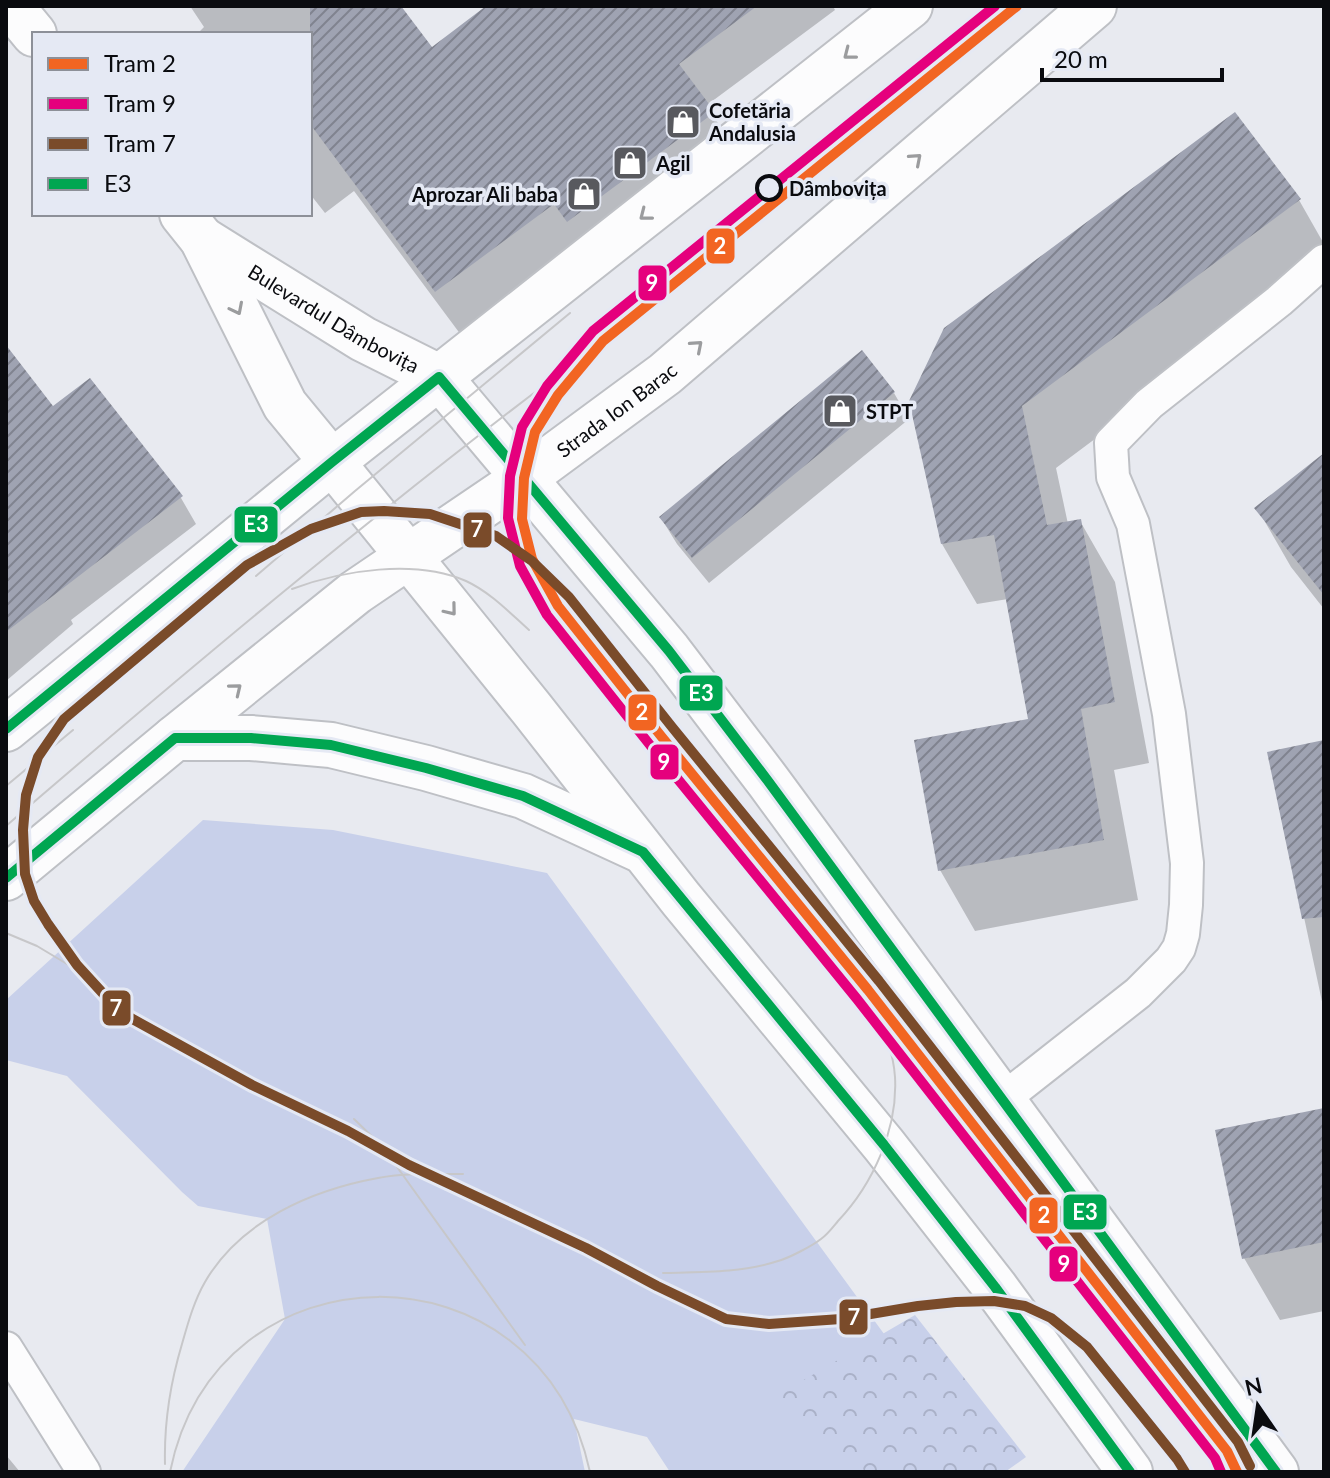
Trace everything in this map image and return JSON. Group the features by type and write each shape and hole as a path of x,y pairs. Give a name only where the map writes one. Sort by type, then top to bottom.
{"street":[{"path":"11,6 32,32"},
{"path":"6,729 332,462 910,6"},
{"name":"Strada Ion Barac","path":"6,878 356,592 524,478 665,374 1094,6"},
{"name":"Bulevardul Dâmbovița","path":"192,226 363,339 439,377 669,651 1276,1472"},
{"name":"Bulevardul Dâmbovița","path":"192,226 285,405 531,708 643,852 884,1145 986,1275 1130,1472"},
{"path":"175,738 251,738 345,748 523,796 643,852"}],"lane":[{"path":"1002,1100 1138,993 1171,960 1183,934 1187,863 1169,714 1133,524 1113,477 1111,443 1149,404 1279,301 1324,261"},
{"path":"6,1348 84,1472"}],"green space":[{"path":"203,820 333,830 547,873 985,1472 670,1472 647,1437 574,1419 585,1472 182,1472 285,1319 267,1219 198,1206 67,1076 6,1060 6,1000"},
{"path":"915,1315 1026,1457 1005,1472 867,1472 766,1402"}],"building":[{"path":"310,6 401,6 432,47 486,6 757,6 679,64 715,112 567,222 554,204 435,292 312,127"},
{"path":"1235,112 1301,199 1022,406 1047,525 1081,519 1115,702 1081,709 1104,840 938,871 914,740 1028,719 994,535 941,544 909,401 944,328"},
{"path":"6,345 53,406 90,378 183,496 6,632"},
{"path":"862,350 895,392 692,558 659,517"},
{"path":"1324,453 1324,595 1254,508"},
{"path":"1324,740 1324,917 1302,919 1267,752"},
{"path":"1324,1108 1324,1242 1242,1259 1215,1130"}],"tram line":[{"name":"9","path":"995,6 593,331 547,386 522,427 510,476 508,518 520,566 547,615 857,999 1215,1458 1221,1472"},
{"name":"2","path":"1017,6 603,341 558,395 535,432 524,478 522,519 532,559 558,606 868,990 1227,1451 1237,1472"},
{"path":"256,576 570,313"},
{"path":"6,826 300,578 603,341"},
{"name":"7","path":"1185,1472 1087,1347 1051,1318 1025,1306 994,1301 956,1302 841,1319 769,1324 726,1319 586,1248 409,1165 348,1131 252,1085 120,1012 77,965 48,924 34,901 25,874 23,830 26,795 38,757 64,719 247,565 311,529 361,512 384,511 430,514 496,536 532,561 569,597 879,981 1238,1442 1250,1466"},
{"path":"292,589 356,572 424,570 446,574 475,586 529,630"},
{"path":"6,786 73,730"},
{"path":"6,933 37,946 127,1000"},
{"path":"663,1273 736,1270 783,1259 824,1237 851,1206 881,1155 895,1097 891,1054 868,990"},
{"path":"354,1119 382,1146 525,1345"},
{"path":"165,1464 171,1389 189,1320 205,1282 238,1242 258,1225 303,1200 353,1183 388,1176 463,1174"},
{"path":"170,1472 199,1396 248,1341 310,1308 378,1297 447,1308 509,1340 559,1395 590,1472"}],"transit line":[{"name":"E3","path":"6,729 439,377 669,651 1276,1472"},
{"name":"E3","path":"6,878 175,738 251,738 331,745 426,768 523,796 643,852 884,1145 995,1287 1130,1472"}],"place":[{"name":"Cofetăria Andalusia","path":"683,122"},
{"name":"Agil","path":"630,163"},
{"name":"Dâmbovița","path":"769,188"},
{"name":"Aprozar Ali baba","path":"584,194"},
{"name":"STPT","path":"840,411"}]}
